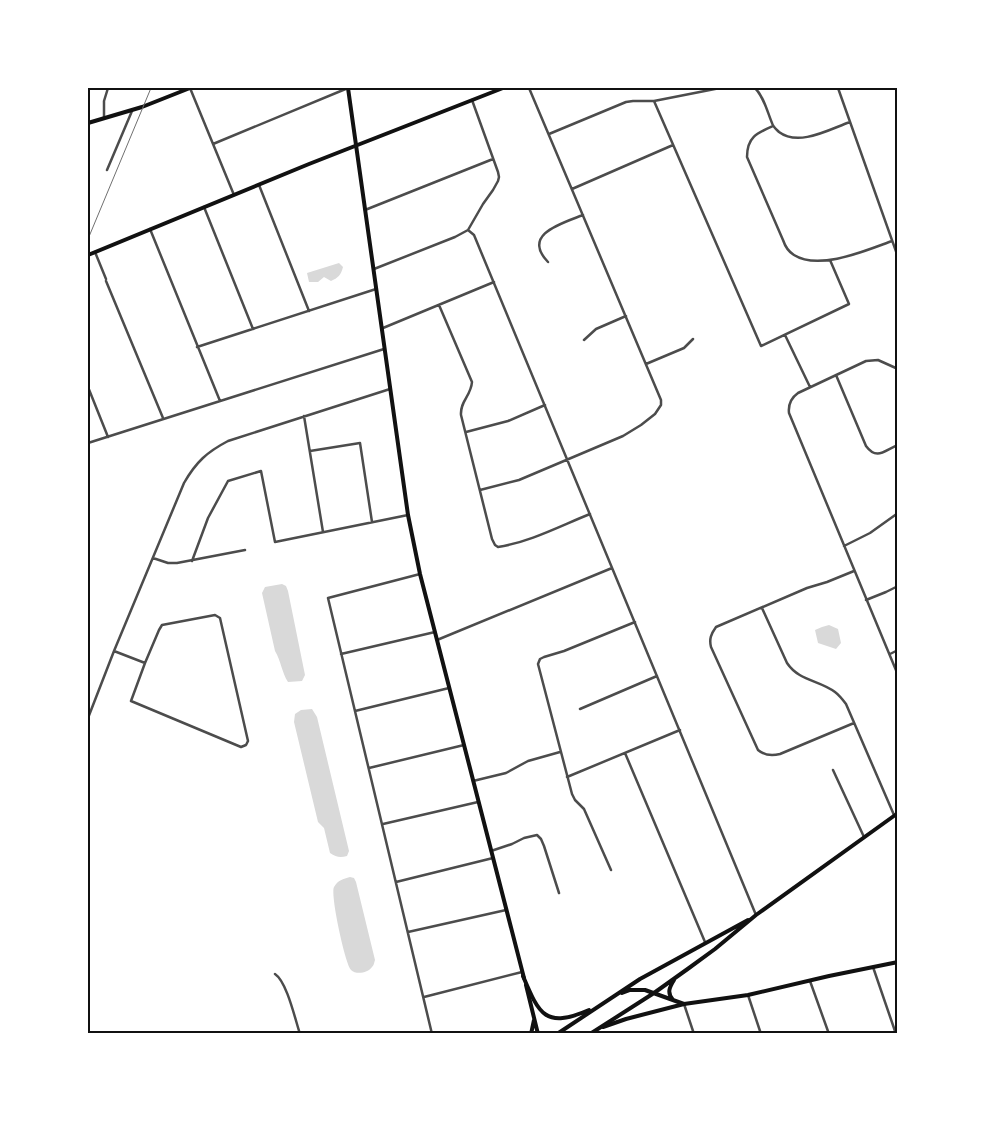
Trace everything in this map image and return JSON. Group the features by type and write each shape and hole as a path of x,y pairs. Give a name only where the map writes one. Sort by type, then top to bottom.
{"main road":[{"path":"88,123 132,111 190,88"},
{"path":"348,88 408,515 420,574 538,1034"},
{"path":"88,255 503,88"},
{"path":"590,1034 675,978 715,949 756,915 896,814"},
{"path":"557,1034 640,979 756,915"},
{"path":"601,1027 684,1004 748,995 898,962"},
{"path":"523,974 532,998 539,1009 547,1016 569,1017 600,1005"},
{"path":"673,1000 669,990 675,978"},
{"path":"617,994 638,989 645,990 684,1004"},
{"path":"531,1033 534,1018"}],"street":[{"path":"104,118 104,101 108,88"},
{"path":"190,88 234,195"},
{"path":"213,144 348,88"},
{"path":"480,490 519,480 622,436 655,414 661,400 529,88"},
{"path":"549,134 626,102 654,101 709,88 720,88"},
{"path":"755,88 760,92 773,126 790,137 811,136 850,122"},
{"path":"838,88 898,257"},
{"path":"373,270 468,230 483,204 494,190 499,177 498,172 472,99"},
{"path":"654,101 761,346 849,304 830,260"},
{"path":"106,170 132,111"},
{"path":"773,126 756,134 751,140 747,151 749,161 789,251 802,259 830,260 892,241"},
{"path":"572,188 674,146"},
{"path":"365,210 493,159"},
{"path":"259,185 309,311"},
{"path":"204,207 253,329"},
{"path":"548,262 543,257 540,249 541,237 544,232 583,215"},
{"path":"150,230 220,401"},
{"path":"468,230 474,235 494,282 756,915"},
{"path":"95,252 163,419"},
{"path":"381,329 494,282"},
{"path":"197,347 376,289"},
{"path":"440,304 472,382 471,390 462,404 461,410 492,539 496,546 518,543 590,514"},
{"path":"584,340 596,328 626,316"},
{"path":"785,334 810,387"},
{"path":"646,364 680,350 693,340"},
{"path":"88,443 384,348"},
{"path":"898,369 873,360 866,361 794,396 790,404 789,413 898,675"},
{"path":"836,375 869,450 878,454 898,445"},
{"path":"88,387 108,437"},
{"path":"88,718 184,482 202,458 208,452 228,442 390,389"},
{"path":"466,432 508,421 545,405"},
{"path":"304,416 322,532"},
{"path":"310,451 360,443 372,522"},
{"path":"192,561 208,518 228,481 261,471 276,542 408,515"},
{"path":"844,546 870,533 898,513"},
{"path":"153,558 168,563 177,563 246,550"},
{"path":"437,640 612,568"},
{"path":"854,571 808,588 716,627 712,632 710,641 711,647 758,750 763,754 774,756 854,723"},
{"path":"420,574 328,598 432,1034"},
{"path":"866,600 898,586"},
{"path":"762,608 791,669 798,675 828,687 837,693 846,704 896,814"},
{"path":"215,615 220,618 248,741 246,745 241,746 131,701 145,663 162,625 215,615"},
{"path":"611,870 587,814 572,794 538,664 544,656 564,651 635,622"},
{"path":"342,654 435,632"},
{"path":"889,654 898,650"},
{"path":"114,651 145,663"},
{"path":"580,709 657,676"},
{"path":"355,710 449,688"},
{"path":"567,777 680,730"},
{"path":"369,768 464,745"},
{"path":"473,781 506,773 528,761 560,752"},
{"path":"626,753 705,942"},
{"path":"833,770 864,838"},
{"path":"382,824 478,802"},
{"path":"491,850 512,844 524,838 536,836 541,839 559,893"},
{"path":"396,882 493,858"},
{"path":"408,932 506,910"},
{"path":"873,967 896,1034"},
{"path":"275,974 286,989 300,1034"},
{"path":"424,998 523,974"},
{"path":"810,980 829,1034"},
{"path":"748,995 761,1034"},
{"path":"684,1004 694,1034"}],"shaded area":[{"path":"339,263 343,267 336,279 331,281 324,277 318,282 309,282 307,273"},
{"path":"282,584 286,586 288,591 305,675 302,681 288,682 286,678 275,651 262,593 265,587"},
{"path":"829,625 838,629 841,643 836,649 818,643 815,630"},
{"path":"312,709 317,717 349,851 345,857 338,857 330,853 324,828 318,822 294,722 295,714 301,710"},
{"path":"350,877 354,878 356,882 375,960 368,971 362,973 353,972 348,965 334,902 334,887 339,881"}],"railway":[{"path":"88,239 151,88"}]}
